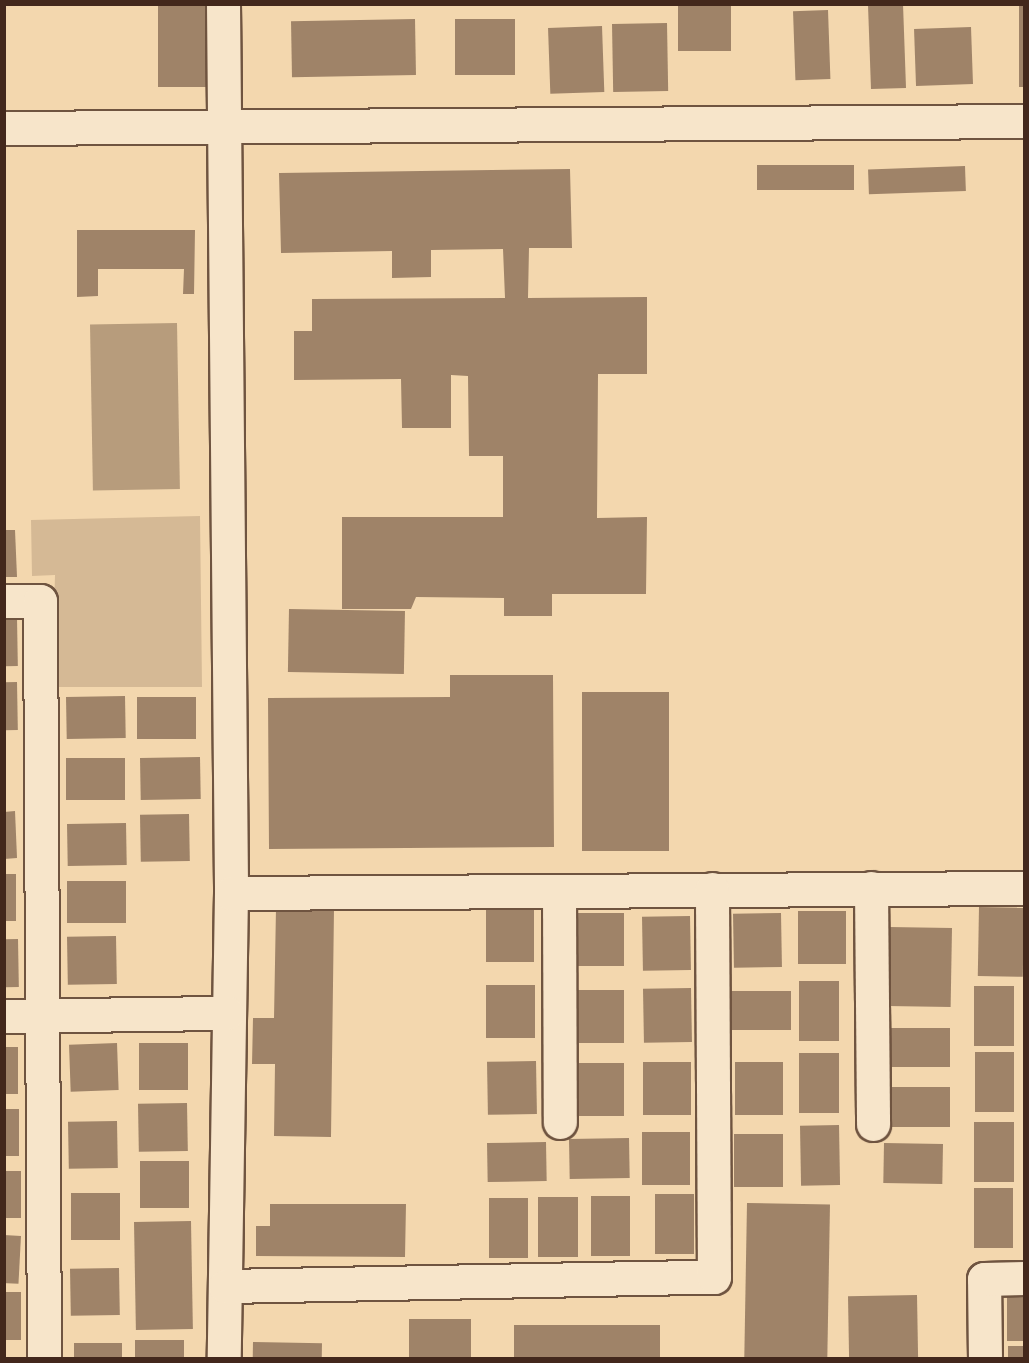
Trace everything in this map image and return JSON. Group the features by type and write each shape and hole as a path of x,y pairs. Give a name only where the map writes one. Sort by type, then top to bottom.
{"street":[{"path":"224,4 231,893 227,1013 224,1359"},
{"path":"4,128 1024,121"},
{"path":"4,601 40,601 44,1359"},
{"path":"871,888 873,1124"},
{"path":"231,893 1024,888"},
{"path":"225,1286 714,1277 712,890"},
{"path":"559,891 560,1122"},
{"path":"4,1016 227,1013"},
{"path":"985,1359 984,1280 1024,1278"}],"shaded area":[{"path":"177,323 180,489 93,490 90,325"},
{"path":"200,516 202,687 52,687 55,575 32,576 31,520"}],"building":[{"path":"158,4 206,4 206,87 158,87"},
{"path":"678,4 731,4 731,51 678,51"},
{"path":"903,4 906,88 871,89 868,5"},
{"path":"1019,6 1024,6 1024,87 1019,87"},
{"path":"828,10 830,79 795,80 793,11"},
{"path":"415,19 416,75 292,77 291,21"},
{"path":"455,19 515,19 515,75 455,75"},
{"path":"667,23 668,91 613,92 612,24"},
{"path":"602,26 604,92 550,94 548,28"},
{"path":"971,27 973,84 916,86 914,29"},
{"path":"757,165 854,165 854,190 757,190"},
{"path":"965,166 966,191 869,194 868,169"},
{"path":"570,169 572,248 529,248 528,298 647,297 647,374 598,374 597,518 647,517 646,594 552,594 552,616 504,616 504,598 416,597 411,609 342,609 342,517 503,517 503,456 469,456 468,376 451,375 451,428 402,428 401,379 294,380 294,331 312,331 312,299 505,298 503,249 431,250 431,277 392,278 392,251 281,253 279,173"},
{"path":"77,230 195,230 194,294 183,294 184,269 98,269 98,296 77,297"},
{"path":"4,530 15,530 17,577 4,577"},
{"path":"289,609 405,611 404,674 288,672"},
{"path":"4,618 17,618 18,666 5,666"},
{"path":"450,675 553,675 554,847 269,849 268,698 450,697"},
{"path":"4,682 17,682 18,730 5,730"},
{"path":"582,692 669,692 669,851 582,851"},
{"path":"125,696 126,738 67,739 66,697"},
{"path":"137,697 196,697 196,739 137,739"},
{"path":"200,757 201,799 141,800 140,758"},
{"path":"66,758 125,758 125,800 66,800"},
{"path":"15,811 17,858 4,859 4,812"},
{"path":"189,814 190,861 141,862 140,815"},
{"path":"126,823 127,865 68,866 67,824"},
{"path":"4,874 16,874 16,921 4,921"},
{"path":"67,881 126,881 126,923 67,923"},
{"path":"979,907 1024,908 1023,977 978,976"},
{"path":"276,908 334,909 331,1137 274,1136 275,1064 252,1064 253,1018 274,1018"},
{"path":"486,908 534,908 534,962 486,962"},
{"path":"798,911 846,911 846,964 798,964"},
{"path":"576,913 624,913 624,966 576,966"},
{"path":"781,913 782,967 734,968 733,914"},
{"path":"690,916 691,970 643,971 642,917"},
{"path":"889,927 952,928 951,1007 888,1006"},
{"path":"116,936 117,984 68,985 67,937"},
{"path":"4,939 18,939 19,987 5,987"},
{"path":"799,981 839,981 839,1041 799,1041"},
{"path":"486,985 535,985 535,1038 486,1038"},
{"path":"974,986 1014,986 1014,1046 974,1046"},
{"path":"691,988 692,1042 644,1043 643,989"},
{"path":"575,990 624,990 624,1043 575,1043"},
{"path":"731,991 791,991 791,1030 731,1030"},
{"path":"890,1028 950,1028 950,1067 890,1067"},
{"path":"117,1043 119,1090 71,1092 69,1045"},
{"path":"139,1043 188,1043 188,1090 139,1090"},
{"path":"4,1047 18,1047 18,1094 4,1094"},
{"path":"975,1052 1014,1052 1014,1112 975,1112"},
{"path":"799,1053 839,1053 839,1113 799,1113"},
{"path":"536,1061 537,1114 488,1115 487,1062"},
{"path":"643,1062 691,1062 691,1115 643,1115"},
{"path":"735,1062 783,1062 783,1115 735,1115"},
{"path":"576,1063 624,1063 624,1116 576,1116"},
{"path":"891,1087 950,1087 950,1127 891,1127"},
{"path":"187,1103 188,1151 139,1152 138,1104"},
{"path":"4,1109 19,1109 19,1156 4,1156"},
{"path":"117,1121 118,1168 69,1169 68,1122"},
{"path":"974,1122 1014,1122 1014,1182 974,1182"},
{"path":"839,1125 840,1185 801,1186 800,1126"},
{"path":"642,1132 690,1132 690,1185 642,1185"},
{"path":"734,1134 783,1134 783,1187 734,1187"},
{"path":"629,1138 630,1178 570,1179 569,1139"},
{"path":"546,1142 547,1181 488,1182 487,1143"},
{"path":"884,1143 943,1144 942,1184 883,1183"},
{"path":"140,1161 189,1161 189,1208 140,1208"},
{"path":"4,1171 21,1171 21,1218 4,1218"},
{"path":"974,1188 1013,1188 1013,1248 974,1248"},
{"path":"71,1193 120,1193 120,1240 71,1240"},
{"path":"655,1194 694,1194 694,1254 655,1254"},
{"path":"591,1196 630,1196 630,1256 591,1256"},
{"path":"538,1197 578,1197 578,1257 538,1257"},
{"path":"489,1198 528,1198 528,1258 489,1258"},
{"path":"747,1203 830,1204 827,1358 744,1358"},
{"path":"270,1204 406,1204 405,1257 256,1256 256,1226 270,1226"},
{"path":"191,1221 193,1329 136,1330 134,1222"},
{"path":"4,1235 21,1236 18,1284 4,1283"},
{"path":"119,1268 120,1315 71,1316 70,1269"},
{"path":"4,1292 21,1292 21,1340 4,1340"},
{"path":"917,1295 918,1358 849,1358 848,1296"},
{"path":"1007,1295 1024,1295 1024,1341 1007,1341"},
{"path":"409,1319 471,1319 471,1358 409,1358"},
{"path":"514,1325 660,1325 660,1358 514,1358"},
{"path":"135,1340 184,1340 184,1358 135,1358"},
{"path":"253,1342 322,1343 322,1358 253,1358"},
{"path":"74,1343 122,1343 122,1358 74,1358"},
{"path":"1008,1346 1024,1346 1024,1358 1008,1358"}]}
